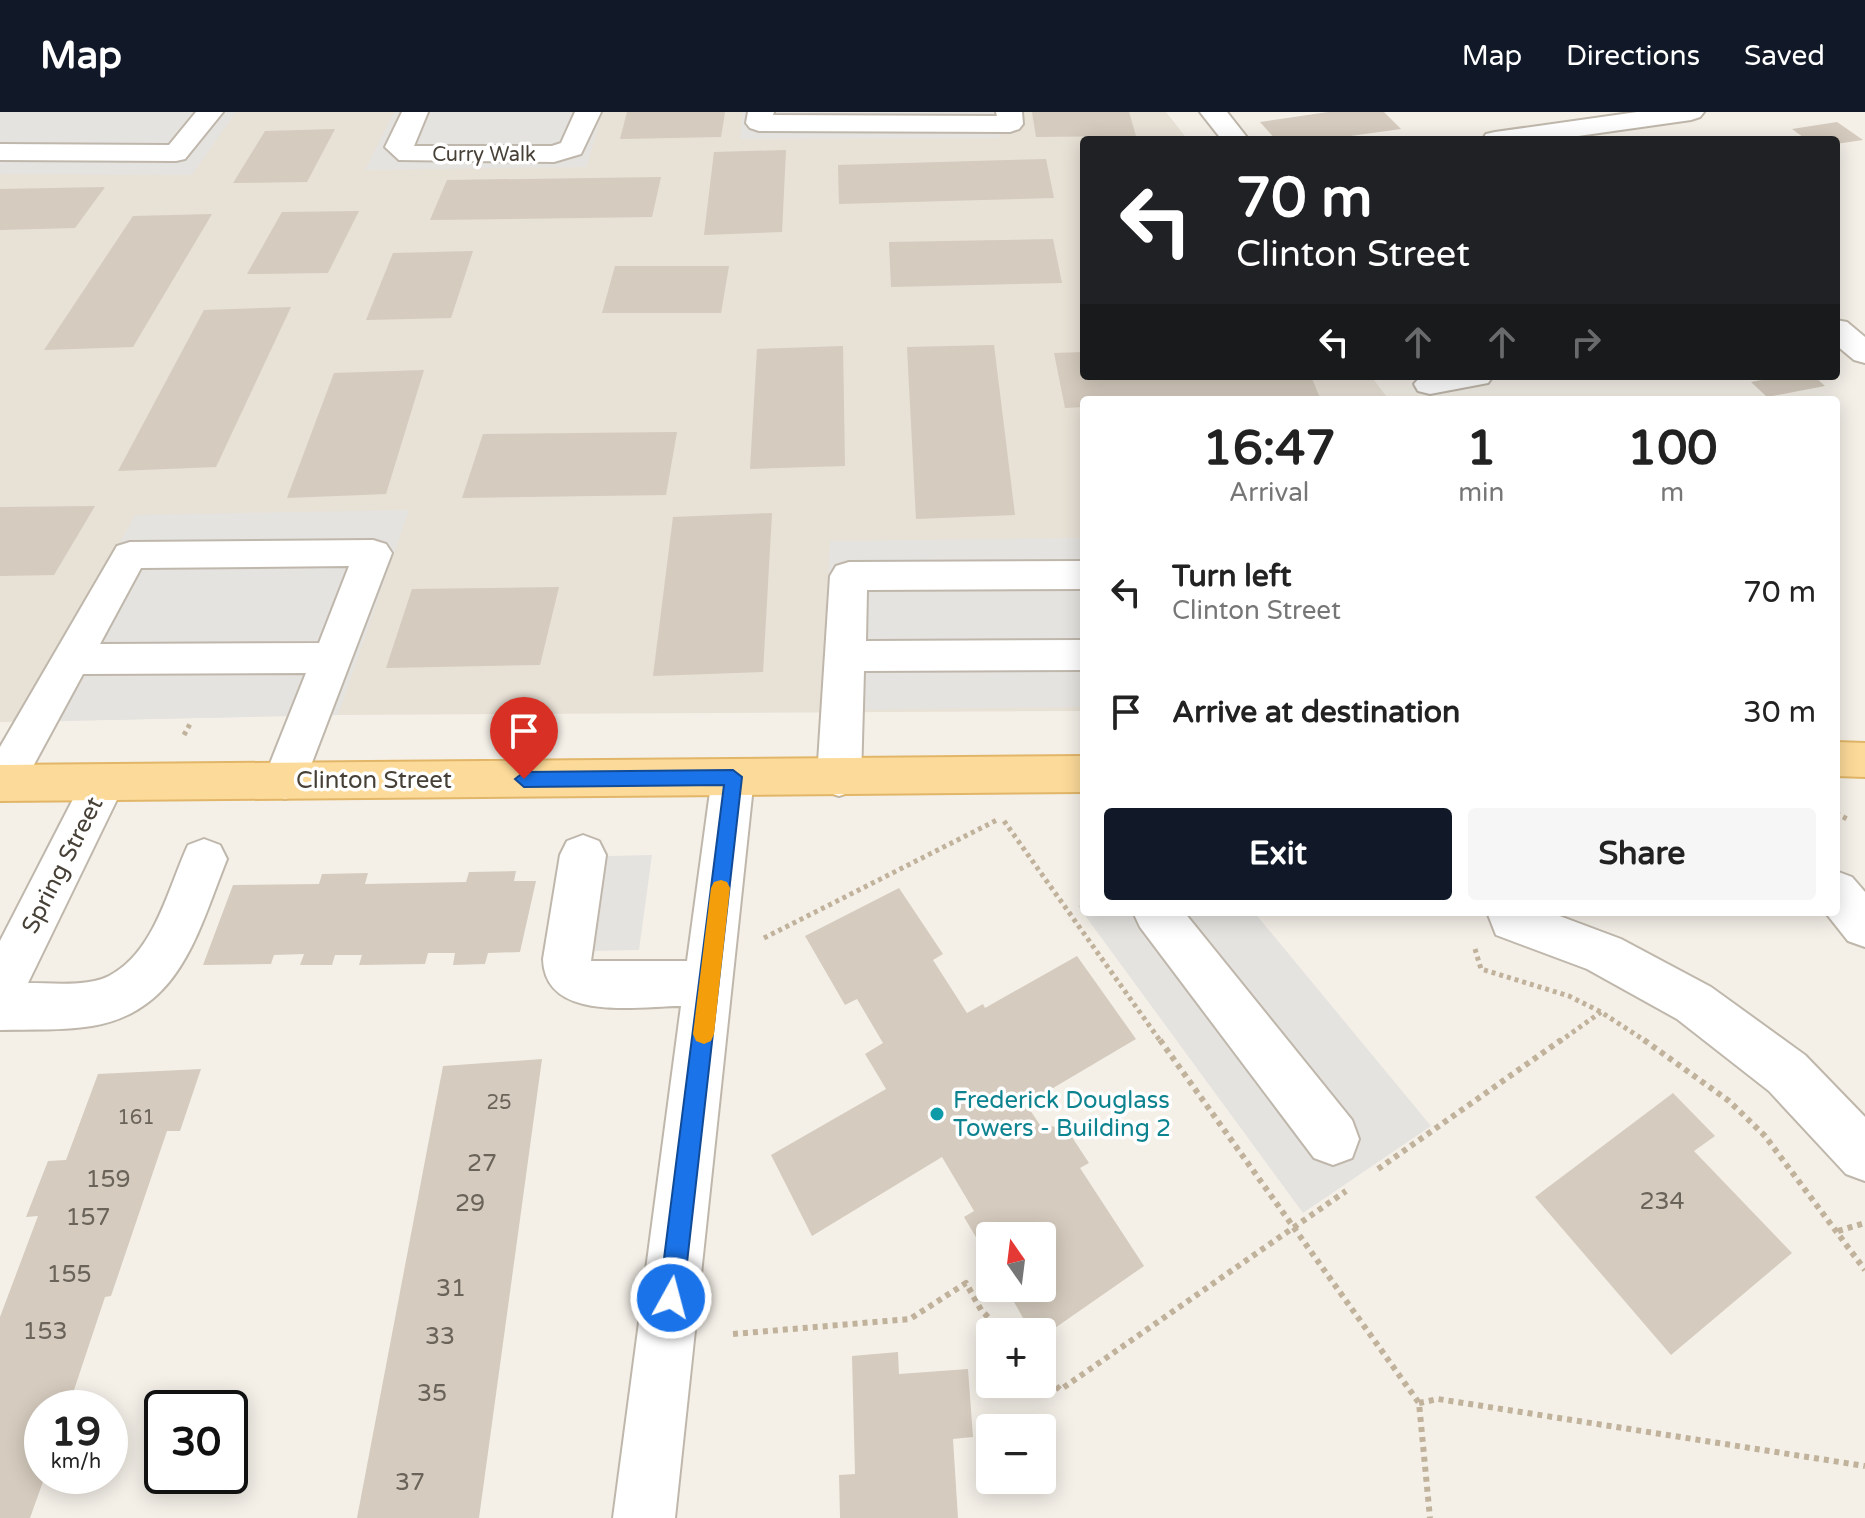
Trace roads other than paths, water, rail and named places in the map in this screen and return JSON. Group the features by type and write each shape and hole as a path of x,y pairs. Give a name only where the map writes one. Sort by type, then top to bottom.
{"main road":[{"path":"1840,759 1865,760"},
{"name":"Clinton Street","path":"1,783 1080,774"}],"street":[{"path":"0,152 176,153 210,112"},
{"name":"Curry Walk","path":"415,112 398,147 408,154 554,154 572,148 588,112"},
{"path":"761,112 759,123 876,118 1010,124 1009,112"},
{"path":"1213,112 1233,136"},
{"path":"1524,136 1691,112"},
{"path":"1840,332 1865,353"},
{"path":"1432,387 1461,380"},
{"path":"1,783 130,555 373,553 285,781"},
{"path":"839,778 849,576 1080,575"},
{"path":"845,656 1080,655"},
{"path":"71,659 333,658"},
{"path":"644,1518 733,777"},
{"name":"Spring Street","path":"0,990 103,783"},
{"path":"583,855 567,959 569,973 579,982 589,984 710,983"},
{"path":"0,1007 105,1000 136,988 158,963 204,859"},
{"path":"1840,896 1865,926"},
{"path":"1159,916 1333,1139"},
{"path":"1512,916 1513,920 1604,954 1694,1003 1787,1073 1865,1155"}],"place":[{"name":"Frederick Douglass Towers - Building 2","path":"937,1114"}]}
